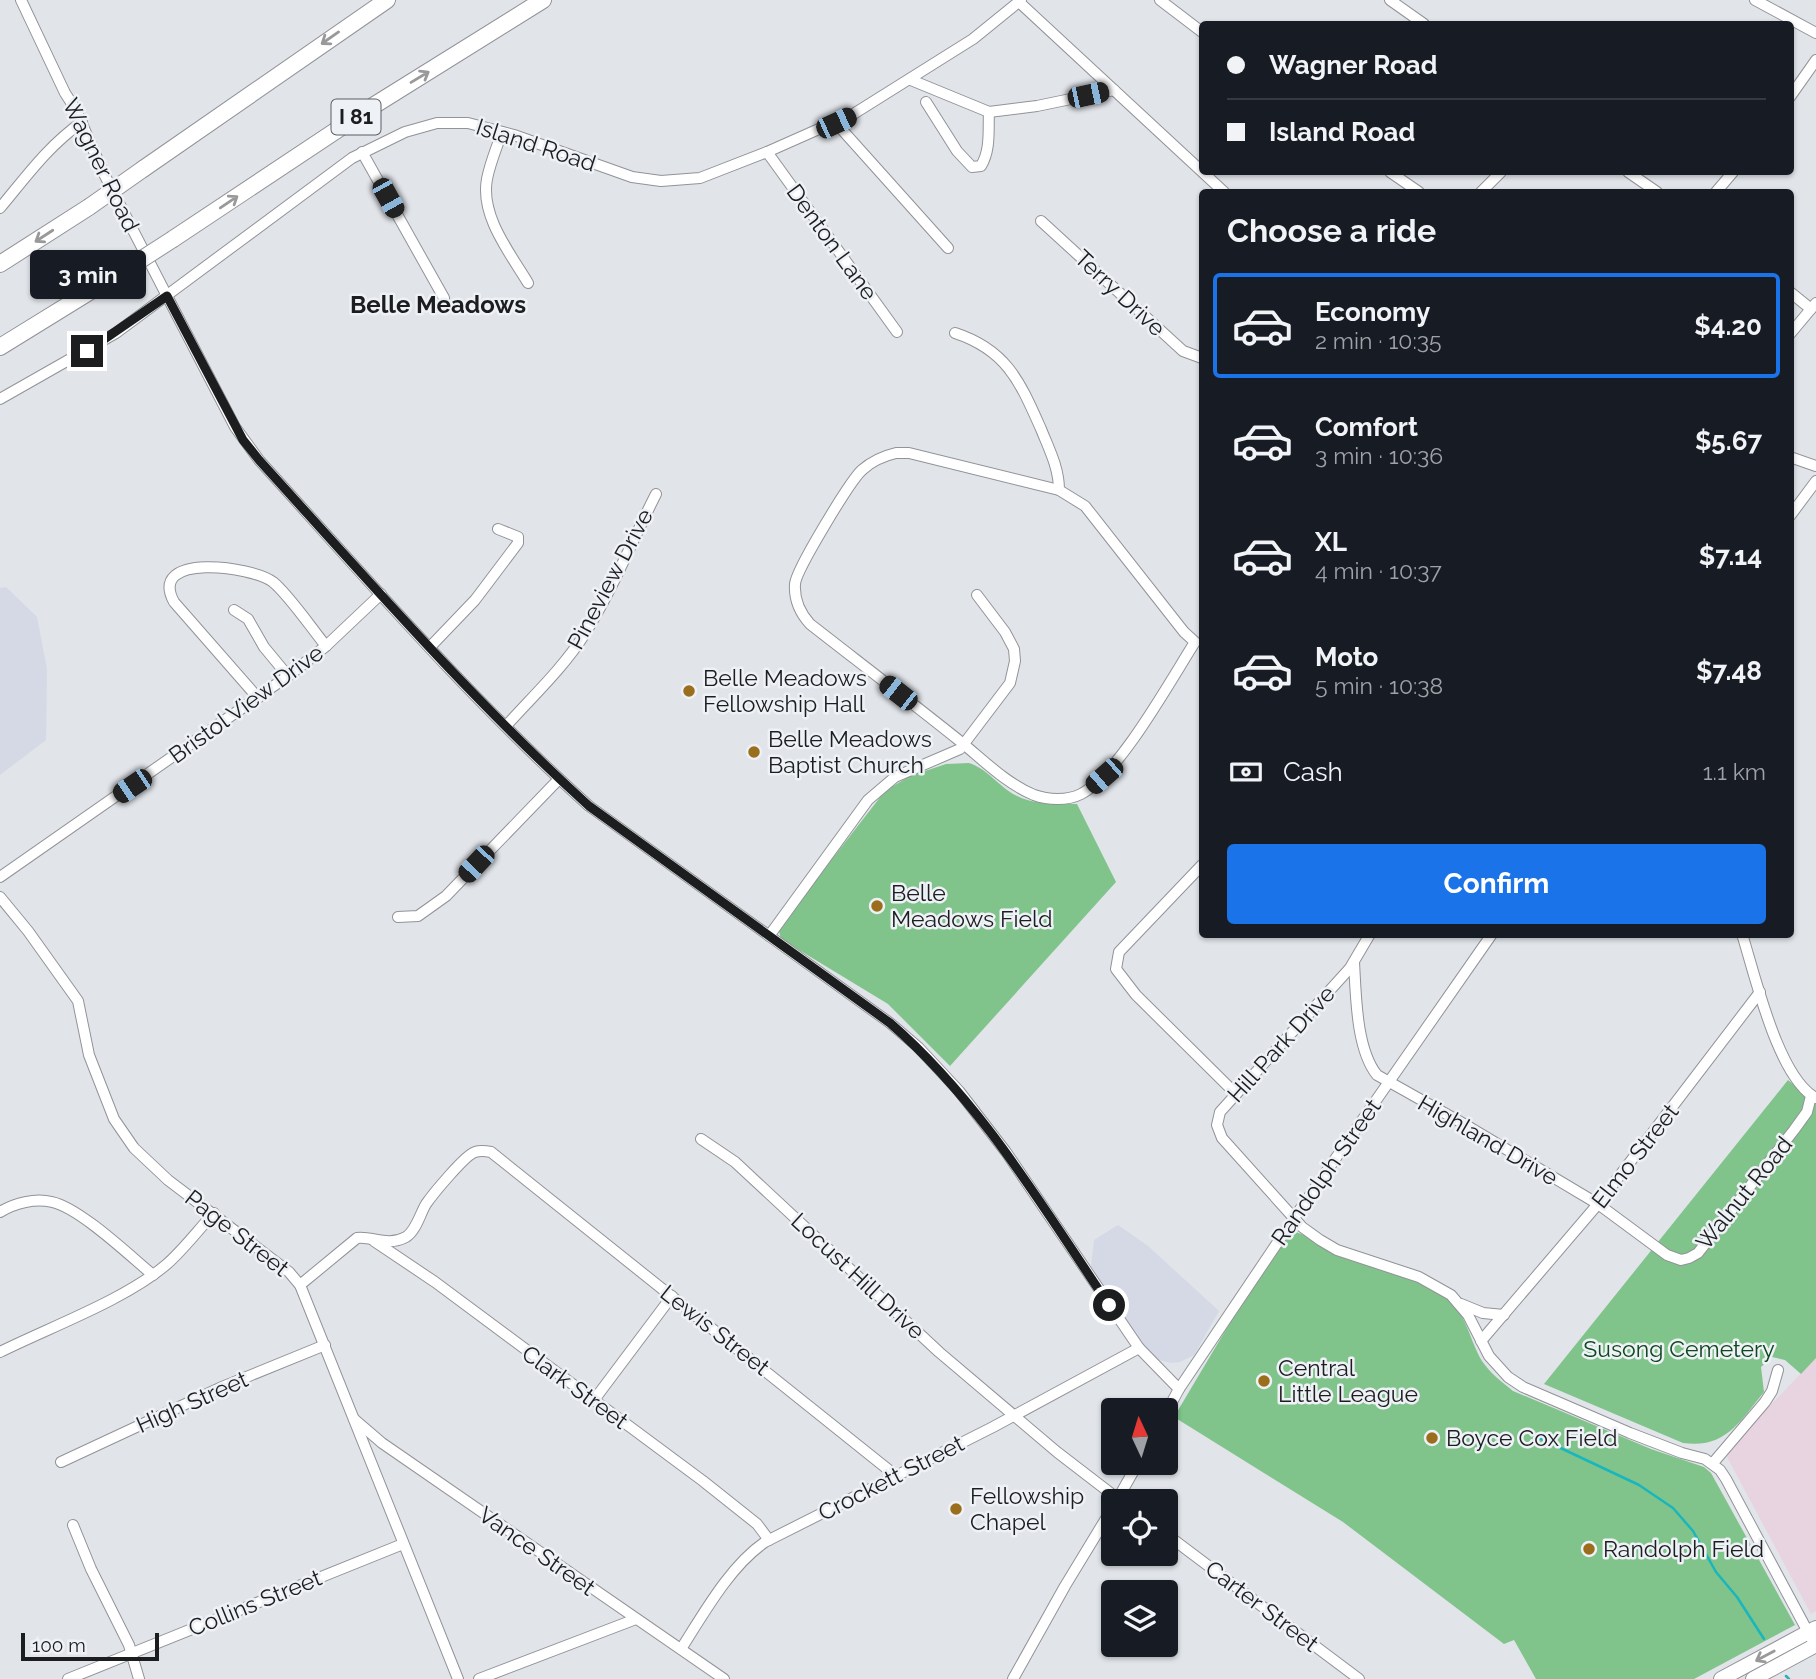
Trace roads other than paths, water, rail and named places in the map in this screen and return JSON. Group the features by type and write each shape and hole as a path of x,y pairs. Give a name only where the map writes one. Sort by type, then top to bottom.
{"highway":[{"path":"0,264 89,207 387,0"},
{"name":"I 81","path":"0,347 128,268 373,106 543,0"}],"main road":[{"path":"1721,1679 1814,1640"},
{"path":"1753,1679 1814,1640"}],"street":[{"name":"Wagner Road","path":"21,0 82,122 103,172 167,296 243,440 259,460 430,647 506,726 589,806 890,1023 936,1065 1006,1152 1139,1348 1179,1389"},
{"path":"1160,0 1199,30"},
{"path":"1391,0 1420,21"},
{"path":"1755,0 1794,21"},
{"path":"1020,1 1199,169"},
{"name":"Island Road","path":"0,399 87,351 167,296 362,152 405,132 437,123 468,123 632,177 661,181 700,178 836,123 911,80 981,33 1020,1"},
{"path":"1794,21 1816,33"},
{"path":"1794,91 1816,60"},
{"path":"911,80 989,112 1037,106 1114,90"},
{"path":"926,102 968,165 976,168 981,166 988,148 989,112"},
{"path":"0,208 45,152 82,122"},
{"path":"836,123 948,248"},
{"path":"502,132 487,178 488,206 506,246 528,283"},
{"path":"362,152 444,298"},
{"name":"Denton Lane","path":"767,152 897,332"},
{"path":"1206,175 1221,189"},
{"path":"1394,175 1415,189"},
{"path":"1484,189 1498,175"},
{"path":"1632,175 1653,189"},
{"path":"1719,189 1730,175"},
{"name":"Terry Drive","path":"1041,220 1183,351 1199,357"},
{"path":"1794,294 1814,306 1794,329"},
{"path":"955,333 975,340 991,351 1017,379 1056,467 1059,491"},
{"path":"909,453 1059,491 1085,506 1184,632 1199,643 1112,768 1093,786 1081,794 1059,799 1036,796 985,762 810,624 797,601 796,576 858,474 869,464 885,456 909,453"},
{"path":"1794,458 1816,466"},
{"path":"1794,511 1816,481"},
{"name":"Pineview Drive","path":"506,726 583,636 656,494"},
{"path":"430,647 475,600 518,543 518,537 498,529"},
{"path":"258,698 174,602 170,590 177,574 192,568 236,568 261,575 275,583 326,646"},
{"name":"Bristol View Drive","path":"0,877 288,676 326,646 381,594"},
{"path":"769,936 877,790 902,773 955,753 1010,683 1015,661 1010,639 977,595"},
{"path":"234,610 248,619 264,647 288,676"},
{"path":"398,917 418,916 446,896 559,779"},
{"path":"1199,868 1119,952 1116,970 1136,995 1236,1093"},
{"name":"Page Street","path":"0,897 78,1001 89,1055 114,1119 123,1134 147,1162 289,1272 300,1285 458,1679"},
{"name":"Hill Park Drive","path":"1368,938 1354,962 1236,1093 1218,1118 1218,1132 1302,1227 1337,1250 1438,1286 1461,1304"},
{"name":"Randolph Street","path":"1174,1398 1294,1217 1489,938"},
{"path":"1743,938 1782,1054 1797,1082 1813,1097"},
{"name":"Highland Drive","path":"1354,962 1358,1012 1372,1069 1389,1083 1598,1204 1659,1249"},
{"name":"Elmo Street","path":"1481,1341 1598,1204 1760,992"},
{"name":"Walnut Road","path":"1659,1249 1673,1259 1681,1260 1698,1252 1794,1130 1807,1112 1813,1097"},
{"name":"Locust Hill Drive","path":"701,1139 735,1162 890,1308 1101,1489"},
{"name":"Lewis Street","path":"374,1241 406,1237 425,1205 469,1155 475,1152 491,1152 895,1475"},
{"path":"0,1212 29,1202 42,1201 59,1205 82,1218 153,1275"},
{"path":"0,1352 96,1307 153,1275 180,1251 214,1213"},
{"path":"300,1285 351,1241 363,1237 374,1241"},
{"name":"Clark Street","path":"374,1241 435,1282 594,1400 757,1524 769,1540"},
{"path":"594,1400 672,1296"},
{"path":"1461,1304 1483,1313 1504,1315"},
{"path":"1461,1304 1498,1367 1523,1387 1630,1433 1713,1462 1726,1479 1814,1640"},
{"name":"High Street","path":"61,1462 222,1387 325,1345"},
{"name":"Crockett Street","path":"681,1649 732,1573 745,1558 769,1540 1139,1348"},
{"path":"1713,1462 1765,1402 1772,1391 1778,1370"},
{"name":"Vance Street","path":"353,1418 382,1443 724,1679"},
{"path":"73,1525 91,1569 129,1645 139,1679"},
{"path":"1013,1679 1101,1528"},
{"name":"Collins Street","path":"68,1679 403,1544"},
{"name":"Carter Street","path":"1178,1544 1359,1679"},
{"path":"479,1679 636,1619"}],"waterway":[{"path":"1533,1435 1639,1485 1673,1508 1693,1531 1716,1572 1737,1597 1764,1639"},
{"path":"1786,1676 1789,1679"}],"place":[{"name":"Belle Meadows Fellowship Hall","path":"689,691"},
{"name":"Belle Meadows Baptist Church","path":"754,752"},
{"name":"Belle Meadows Field","path":"877,906"},
{"name":"Central Little League","path":"1264,1381"},
{"name":"Boyce Cox Field","path":"1432,1438"},
{"name":"Fellowship Chapel","path":"956,1509"},
{"name":"Randolph Field","path":"1589,1549"}],"district":[{"name":"Belle Meadows","path":"438,305"}],"park label":[{"name":"Susong Cemetery","path":"1679,1349"}]}
